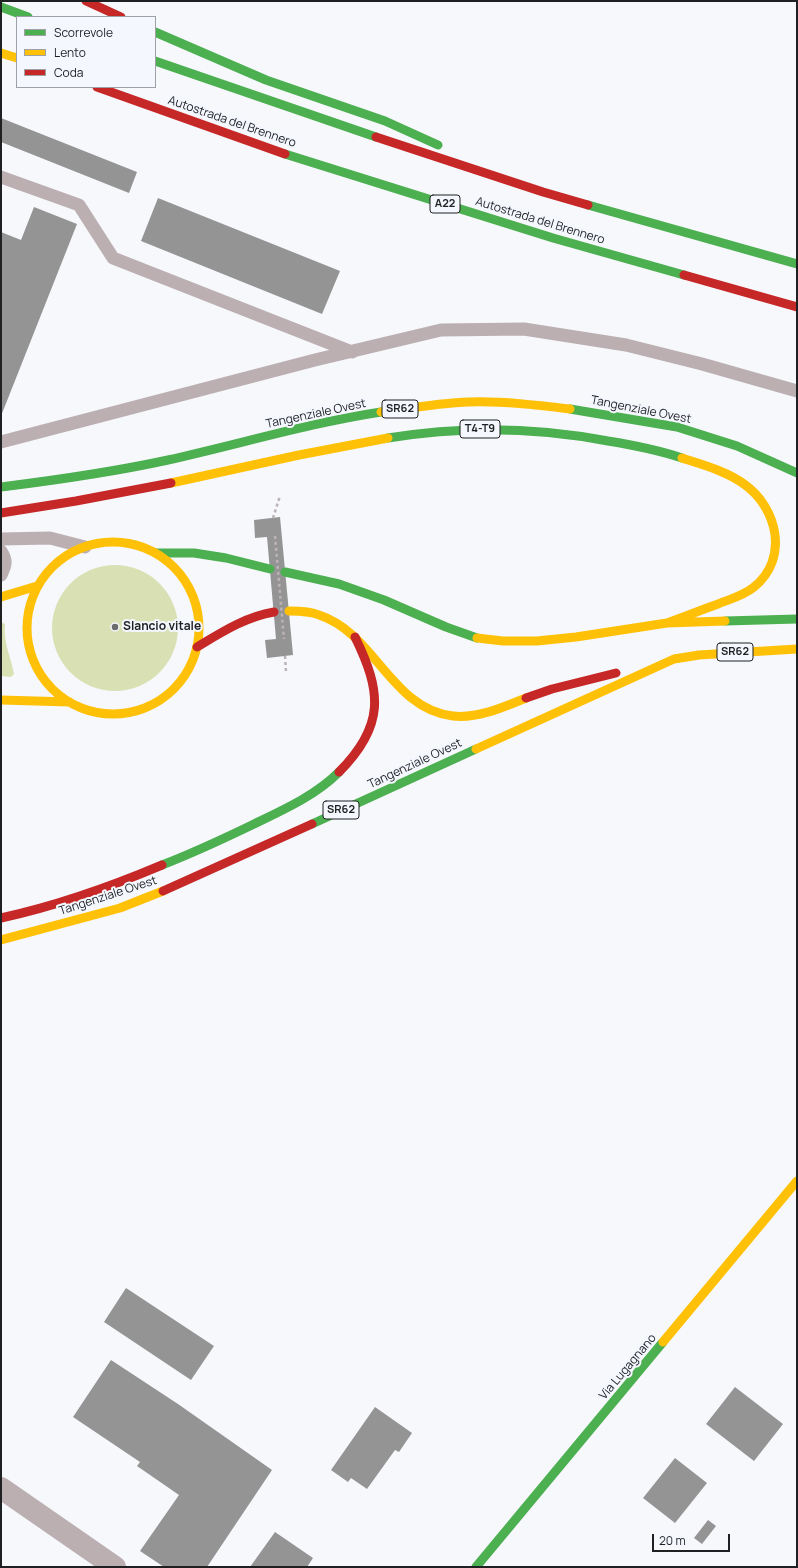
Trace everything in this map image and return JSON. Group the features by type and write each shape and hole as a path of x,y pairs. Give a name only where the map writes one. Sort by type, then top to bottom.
{"main road":[{"path":"86,1 119,16"},
{"path":"1,7 25,16"},
{"path":"156,32 266,80 385,121 450,150"},
{"path":"1,53 16,58"},
{"path":"156,61 300,112 543,192 797,264"},
{"name":"Autostrada del Brennero","path":"100,88 276,151 545,236 797,306"},
{"path":"464,156 543,192"},
{"name":"Tangenziale Ovest","path":"1,487 80,477 153,463 340,418 422,406 470,402 540,405 611,415 677,427 737,446 797,473"},
{"name":"T4-T9","path":"1,513 54,506 123,494 380,439 446,430 498,429 555,432 643,447 692,461 729,475 747,487 760,499 773,519 777,539 774,556 765,576 753,588 736,597 667,623"},
{"path":"112,541 135,544 156,553 174,566 187,583 196,604 199,626 197,647 189,668 176,686 163,697 142,709 124,713 105,714 87,710 70,702 57,693 43,679 33,662 28,643 26,624 30,604 37,586 51,568 69,554 90,544 112,541"},
{"path":"156,553 194,553 226,558 270,569"},
{"path":"285,572 339,584 384,600 446,628 472,637 503,641 537,641 568,638 667,623 797,619"},
{"path":"1,597 37,586"},
{"path":"288,610 314,613 335,623 355,637 404,694 420,705 436,712 453,716 472,715 545,692 674,659"},
{"path":"197,647 244,621 274,612"},
{"name":"Tangenziale Ovest","path":"1,918 31,912 153,870 282,810 315,791 336,776 354,756 366,734 374,714 375,692 371,670 355,637"},
{"name":"Tangenziale Ovest","path":"1,940 120,908 170,888 674,659 699,655 797,649"},
{"path":"1,700 70,702"},
{"name":"Via Lugagnano","path":"476,1567 797,1181"}],"street":[{"path":"1,1488 115,1567"}],"lane":[{"path":"1,177 79,206 113,258 352,352"},
{"path":"1,442 148,402 441,330 524,329 626,345 702,364 797,391"},
{"path":"1,539 50,538 85,547"},
{"path":"1,552 6,558 5,566 1,575"}],"path":[{"path":"273,518 280,496"},
{"path":"274,536 284,639"},
{"path":"285,656 286,672"}],"green space":[{"path":"109,565 121,565 139,569 160,583 174,604 178,628 174,652 160,673 139,687 121,691 109,691 91,687 70,673 56,652 52,634 52,622 56,604 70,583 91,569"},
{"path":"1,622 5,624 6,643 14,674 11,677 1,676"}],"building":[{"path":"1,118 137,172 129,193 1,142"},
{"path":"158,198 340,271 322,314 141,241"},
{"path":"34,207 77,224 1,416 1,232 21,240"},
{"path":"280,517 293,655 267,658 265,640 276,639 267,537 255,538 254,520"},
{"path":"126,1288 214,1346 191,1380 104,1322"},
{"path":"111,1360 178,1404 272,1470 207,1567 164,1567 140,1551 179,1495 137,1466 140,1462 73,1417"},
{"path":"735,1387 783,1424 754,1461 706,1424"},
{"path":"375,1407 412,1433 399,1452 395,1450 367,1489 351,1478 348,1482 331,1470"},
{"path":"675,1458 707,1483 675,1523 643,1498"},
{"path":"708,1520 716,1526 702,1544 694,1538"},
{"path":"275,1532 313,1558 307,1567 250,1567"}],"traffic: fast":[{"path":"1,7 25,16"},
{"path":"156,32 266,80 385,121 438,145"},
{"path":"156,61 376,137"},
{"path":"285,154 553,238 684,275"},
{"path":"588,205 797,264"},
{"path":"570,409 677,427 737,446 797,473"},
{"path":"1,487 43,482 127,468 195,454 327,422 381,412"},
{"path":"388,438 443,431 526,431 581,436 655,450 682,458"},
{"path":"156,553 194,553 226,558 270,569"},
{"path":"285,572 339,584 384,600 446,627 477,638"},
{"path":"725,621 797,619"},
{"path":"312,824 476,749"},
{"path":"162,865 219,841 287,808 320,788 339,772"},
{"path":"476,1567 663,1342"}],"traffic: slow":[{"path":"1,53 16,58"},
{"path":"381,412 469,402 507,403 570,409"},
{"path":"171,483 299,455 388,438"},
{"path":"667,623 736,597 750,590 765,576 772,562 775,548 775,534 771,520 765,506 756,494 730,475 682,458"},
{"path":"105,542 121,542 154,552 174,567 189,587 197,611 199,628 197,645 189,669 174,689 154,704 138,710 121,714 105,714 72,704 52,689 47,683 37,669 31,653 27,636 27,620 37,587 52,567 58,562 72,552 88,546 105,542"},
{"path":"1,597 37,586"},
{"path":"289,611 312,613 338,624 355,637 398,686 414,700 432,710 453,716 471,716 490,712 526,698"},
{"path":"477,638 503,641 537,641 576,637 667,623 725,621"},
{"path":"476,749 674,659 699,655 797,649"},
{"path":"1,700 70,702"},
{"path":"1,940 120,908 163,891"},
{"path":"663,1342 797,1181"}],"traffic: jam":[{"path":"86,1 119,16"},
{"path":"100,88 285,154"},
{"path":"376,137 543,192 588,205"},
{"path":"684,275 797,307"},
{"path":"1,513 76,501 171,483"},
{"path":"197,647 243,621 274,612"},
{"path":"339,772 354,755 365,739 371,724 374,708 374,692 370,675 355,637"},
{"path":"526,698 552,689 616,673"},
{"path":"163,891 312,824"},
{"path":"1,918 42,908 83,895 162,865"}],"place":[{"name":"Slancio vitale","path":"115,627"}]}
